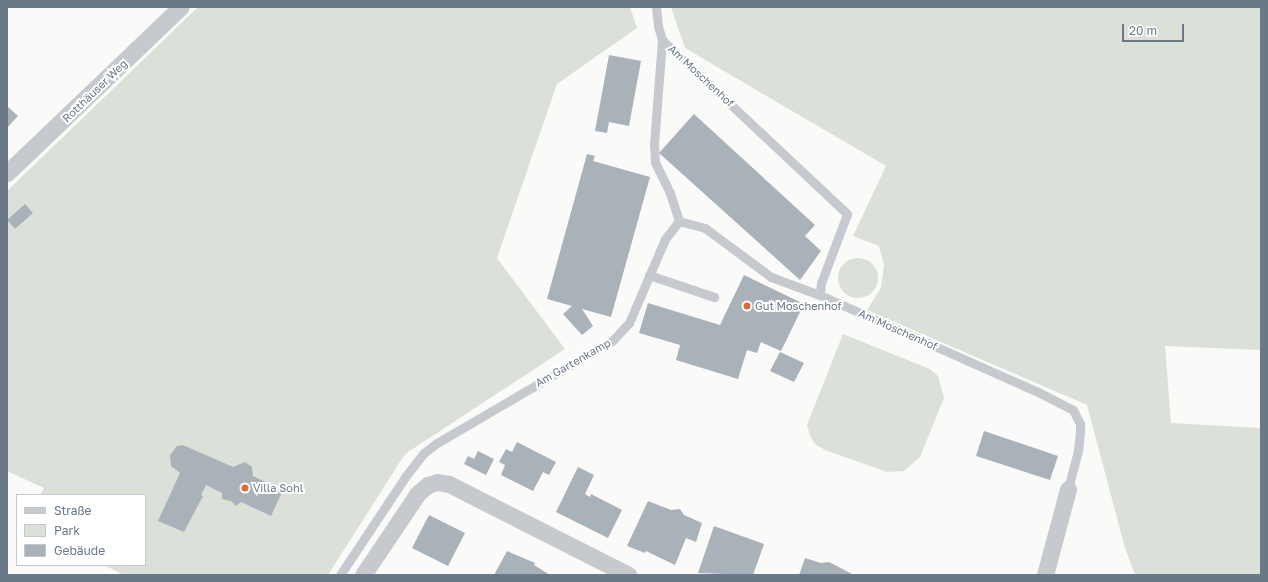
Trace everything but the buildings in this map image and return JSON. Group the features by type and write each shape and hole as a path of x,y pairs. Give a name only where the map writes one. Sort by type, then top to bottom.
{"street":[{"name":"Rotthäuser Weg","path":"7,173 181,7"},
{"path":"363,575 418,493 428,485 437,482 449,484 628,575"},
{"name":"Am Moschenhof","path":"1045,575 1068,489"}],"lane":[{"name":"Am Moschenhof","path":"656,7 658,26 662,40 847,214 821,283 820,295 1031,389 1073,410 1080,424 1080,432 1078,451 1068,489"},
{"path":"662,40 654,144 655,162 670,193 679,221 705,228 771,277 820,295"},
{"name":"Am Gartenkamp","path":"340,575 405,477 424,453 437,443 613,340 629,323 665,239 679,221"},
{"path":"649,275 714,297"}],"green space":[{"path":"198,7 630,7 637,28 557,84 497,258 565,349 405,454 328,575 124,575 106,566 146,566 146,494 41,494 44,488 7,471 7,191"},
{"path":"671,7 1261,7 1261,350 1165,346 1171,423 1261,428 1261,575 1135,575 1125,548 1087,405 867,310 881,288 884,265 879,246 853,236 886,166 685,48"},
{"path":"858,258 866,260 872,264 876,270 878,278 876,286 872,292 866,296 858,298 850,296 844,292 840,286 838,278 840,270 844,264 850,260"},
{"path":"843,334 930,369 938,376 944,398 920,457 904,471 887,472 825,450 815,444 810,436 807,425"}],"place":[{"name":"Gut Moschenhof","path":"747,306"},
{"name":"Villa Sohl","path":"245,488"}]}
